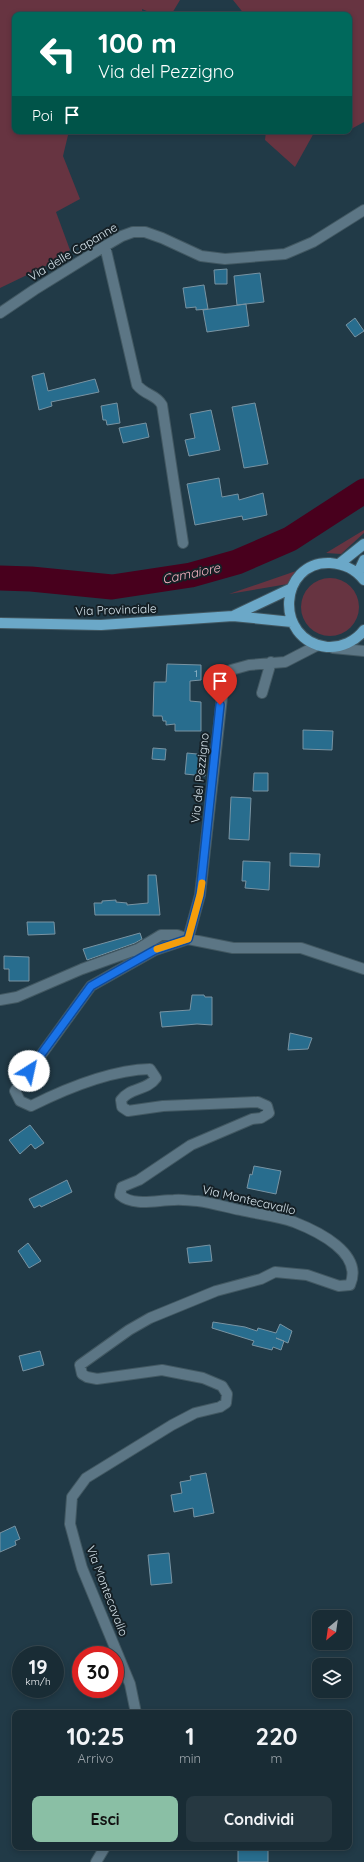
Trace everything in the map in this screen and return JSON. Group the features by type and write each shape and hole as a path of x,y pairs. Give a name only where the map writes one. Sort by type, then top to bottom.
{"main road":[{"path":"339,564 364,544"},
{"name":"Via Provinciale","path":"364,560 361,577 339,564 325,563 311,567 300,576 292,588 288,599 288,611 292,622 306,639 318,645 329,647 348,643 364,631"},
{"name":"Via Provinciale","path":"233,616 292,588"},
{"name":"Via Provinciale","path":"0,623 101,625 233,616 292,622"}],"street":[{"name":"Via delle Capanne","path":"0,313 105,246 122,236 134,232 145,232 201,256 225,259 286,254 314,242 364,210"},
{"path":"105,246 137,385 143,392 158,398 162,405 183,543"},
{"path":"302,652 306,639"},
{"name":"Via del Pezzigno","path":"188,939 200,895 224,679 231,670 249,665 285,662 318,645"},
{"path":"329,647 364,651"},
{"path":"262,693 271,662"},
{"path":"0,1000 17,997 138,949 161,935 177,935 188,939 234,948 301,948 364,968"},
{"name":"Via Montecavallo","path":"135,1710 130,1684 82,1568 70,1524 72,1497 86,1478 172,1425 195,1413 220,1407 226,1403 227,1394 222,1386 203,1378 162,1370 97,1379 87,1377 82,1374 80,1365 129,1330 150,1318 216,1291 261,1279 275,1272 307,1275 339,1286 350,1285 354,1278 355,1268 350,1255 332,1240 293,1222 200,1202 175,1200 139,1202 125,1199 120,1195 122,1187 139,1180 191,1144 252,1119 261,1118 269,1113 267,1106 258,1102 163,1106 128,1111 122,1107 121,1100 126,1093 151,1085 156,1078 150,1069 134,1070 62,1090 32,1106 20,1101 15,1091 91,986 155,950 188,939"},
{"path":"96,1862 103,1850"}],"shaded area":[{"path":"0,0 180,0 173,12 149,12 142,9 142,12 12,12 12,134 68,134 63,156 80,199 56,212 70,250 54,262 0,288"},
{"path":"233,0 364,0 364,122 352,128 352,12 243,12"},
{"path":"266,134 313,134 295,167 265,140"},
{"path":"364,530 364,533 341,554 326,553"},
{"path":"296,571 288,584 229,594"},
{"path":"330,578 341,580 354,591 357,596 359,607 357,618 346,631 341,634 330,636 319,634 306,623 303,618 301,607 303,596 314,583 319,580"}],"building":[{"path":"227,269 227,284 215,284 214,270"},
{"path":"260,273 264,302 237,305 234,276"},
{"path":"204,285 208,309 196,310 196,307 186,308 183,288"},
{"path":"246,304 249,326 207,332 203,310"},
{"path":"355,318 364,331 355,337 346,325"},
{"path":"44,373 48,391 95,379 99,392 51,402 52,406 39,410 32,376"},
{"path":"117,403 120,423 107,425 106,420 103,420 101,406"},
{"path":"255,403 268,464 244,468 232,407"},
{"path":"211,410 220,450 189,456 185,440 195,438 190,414"},
{"path":"146,423 149,437 123,443 119,428"},
{"path":"219,478 222,497 238,494 239,500 263,493 267,515 243,520 242,516 195,525 187,484"},
{"path":"167,664 201,665 201,680 190,681 190,701 201,702 201,731 175,731 175,724 166,725 166,721 163,721 162,716 153,716 154,682 166,682"},
{"path":"303,730 333,731 332,750 303,749"},
{"path":"153,748 166,749 165,760 152,759"},
{"path":"187,753 207,755 205,776 185,774"},
{"path":"254,773 268,773 268,791 253,791"},
{"path":"231,797 251,798 249,840 229,839"},
{"path":"290,853 320,854 319,867 290,866"},
{"path":"243,861 270,862 269,890 245,888 246,881 242,881"},
{"path":"148,875 156,875 160,915 95,915 94,903 102,903 102,901 116,900 116,902 127,903 127,905 148,903"},
{"path":"27,922 54,922 55,934 28,935"},
{"path":"140,933 142,939 135,943 87,960 83,949"},
{"path":"4,956 29,957 29,981 9,981 9,969 4,969"},
{"path":"192,995 212,997 212,1025 197,1024 162,1027 160,1012 190,1010"},
{"path":"290,1033 312,1038 308,1049 288,1050"},
{"path":"30,1125 44,1143 35,1149 31,1144 20,1154 9,1140"},
{"path":"254,1166 281,1171 276,1194 247,1188 250,1174 252,1175"},
{"path":"67,1180 72,1192 41,1207 40,1205 34,1208 29,1199"},
{"path":"28,1243 41,1261 29,1268 18,1251"},
{"path":"210,1245 212,1261 189,1263 187,1248"},
{"path":"213,1322 245,1327 257,1331 258,1328 276,1333 280,1324 292,1331 288,1343 284,1341 281,1350 273,1347 272,1350 252,1345 254,1341 212,1328"},
{"path":"40,1351 44,1365 23,1371 19,1356"},
{"path":"206,1473 214,1513 194,1517 193,1508 174,1512 171,1495 182,1493 180,1482 191,1480 190,1476"},
{"path":"15,1526 20,1539 15,1541 16,1545 0,1552 0,1533"},
{"path":"169,1553 172,1583 151,1585 148,1555"},
{"path":"238,1850 268,1850 268,1862 238,1862"}],"waterway":[{"name":"Camaiore","path":"0,578 31,579 112,587 191,575 237,562 290,539 364,491"}],"slow traffic":[{"path":"157,949 188,939 202,883"}],"route":[{"path":"29,1071 68,1014 91,986 155,950 188,939 200,895 212,793 220,705"}]}
